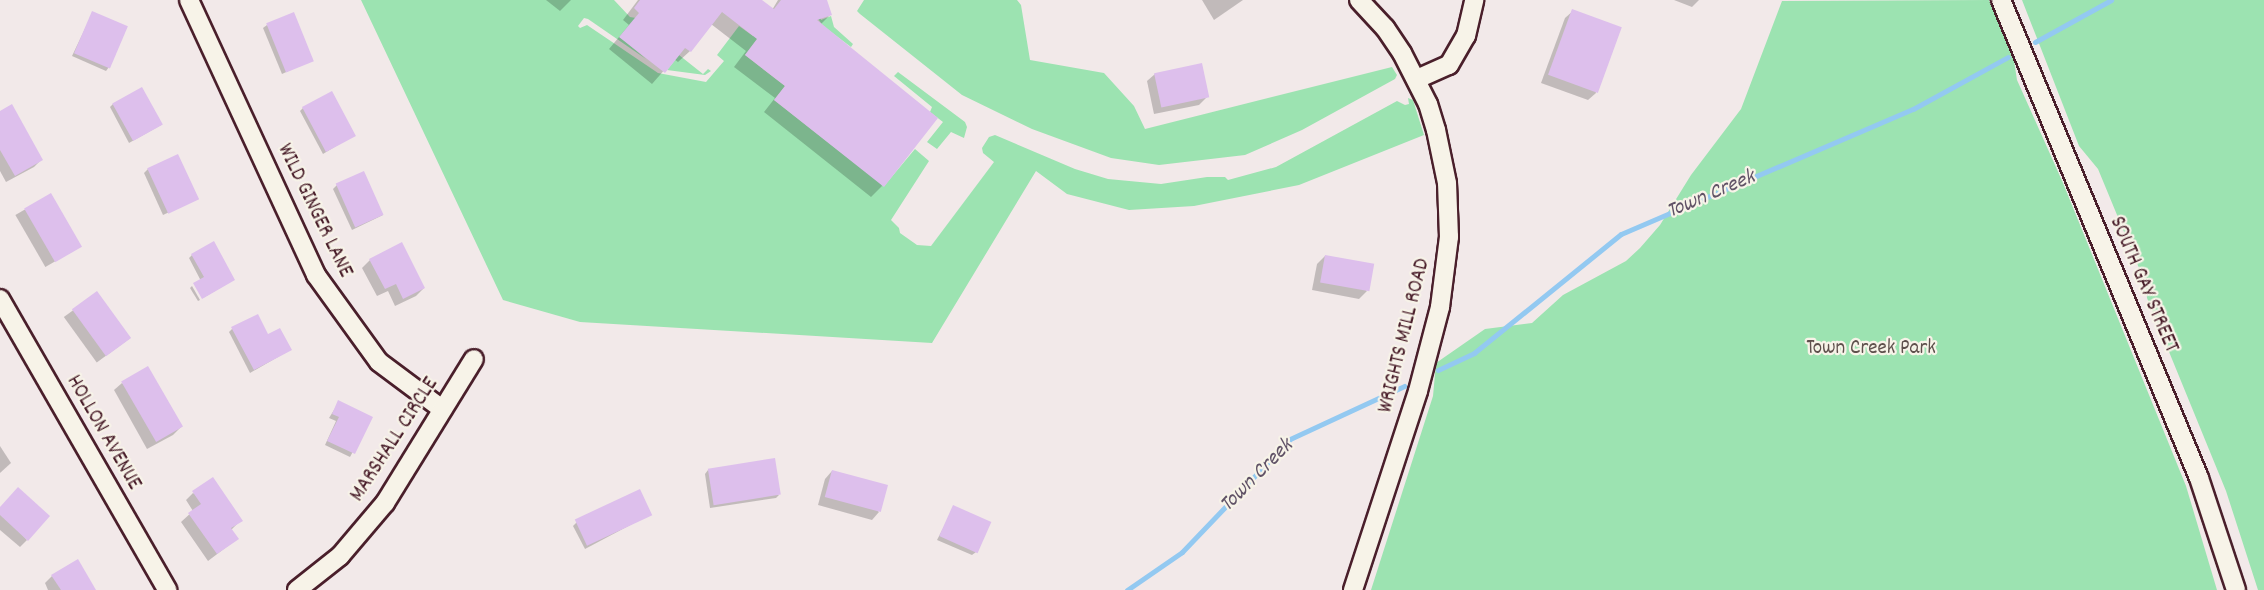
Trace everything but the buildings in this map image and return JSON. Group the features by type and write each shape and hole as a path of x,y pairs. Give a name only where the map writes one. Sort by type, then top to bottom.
{"street":[{"name":"WILD GINGER LANE","path":"189,0 316,275 379,362 442,409"},
{"name":"WRIGHTS MILL ROAD","path":"1353,590 1418,391 1440,307 1447,264 1450,219 1447,183 1436,130 1417,79 1385,28 1359,0"},
{"path":"1417,79 1449,65 1466,36 1474,0"},
{"name":"SOUTH GAY STREET","path":"2001,0 2199,478 2236,590"},
{"name":"HOLLON AVENUE","path":"0,298 167,590"},
{"name":"MARSHALL CIRCLE","path":"297,590 340,556 385,503 474,359"}],"green space":[{"path":"361,0 614,0 630,17 636,18 620,37 646,59 588,19 584,18 578,26 580,28 587,25 658,73 706,82 724,61 717,55 739,26 753,36 757,31 761,34 745,55 785,86 774,100 884,186 915,149 929,161 891,220 899,228 900,233 917,245 931,246 994,162 983,153 982,148 989,137 995,135 1075,169 1108,179 1161,184 1207,177 1225,177 1228,180 1276,167 1397,101 1405,105 1409,104 1408,98 1413,100 1424,135 1299,185 1194,206 1129,210 1067,194 1036,171 932,343 580,322 503,300"},
{"path":"815,0 821,20 831,16 834,27 853,44 851,47 823,26 817,17"},
{"path":"864,0 1017,0 1021,5 1030,60 1104,73 1134,106 1145,129 1392,67 1397,75 1395,79 1302,130 1245,155 1159,165 1111,158 1032,129 962,95 860,14 857,11"},
{"name":"Town Creek Park","path":"1989,0 2013,54 2017,80 2063,183 2186,486 2217,590 1371,590 1433,396 1436,363 1485,329 1532,323 1563,295 1626,261 1640,248 1660,225 1691,175 1741,109 1782,1"},
{"path":"2022,0 2264,0 2264,590 2258,590 2226,491 2147,298 2146,285 2098,169 2079,146"},
{"path":"679,55 703,74 708,69 711,71 705,75 667,70"},
{"path":"898,72 965,122 967,127 964,138 951,132 937,149 927,142 943,122 930,112 932,107 894,76"}],"waterway":[{"name":"Town Creek","path":"2035,42 2111,0"},
{"name":"Town Creek","path":"1438,370 1474,353 1621,234 1913,109 2008,57"},
{"name":"Town Creek","path":"1127,590 1182,552 1290,439 1404,386"}]}
